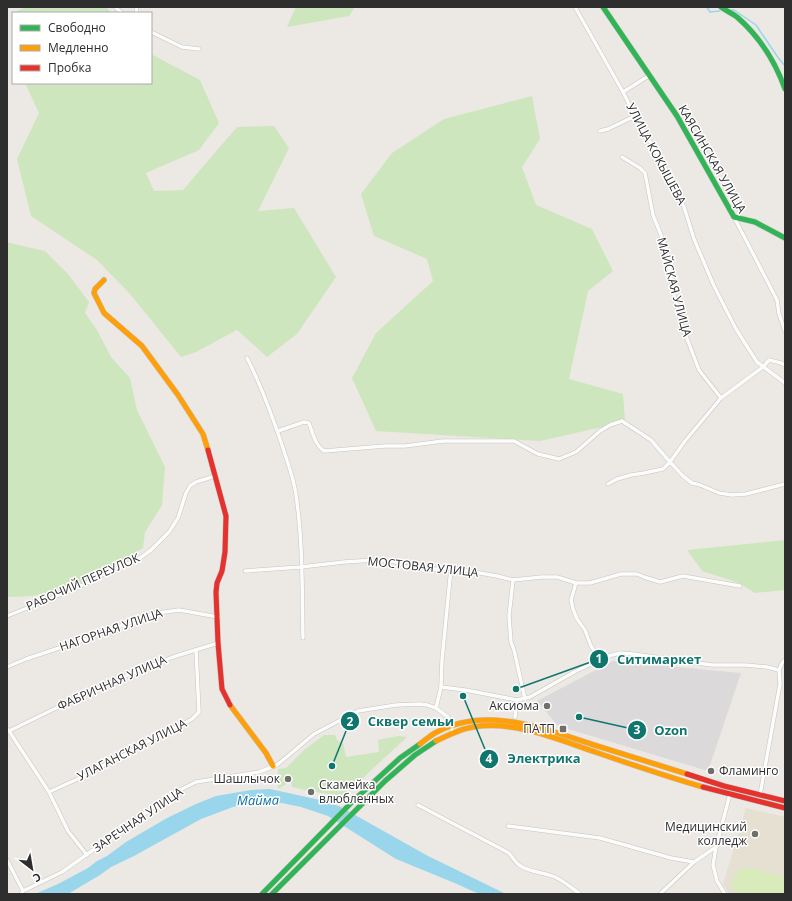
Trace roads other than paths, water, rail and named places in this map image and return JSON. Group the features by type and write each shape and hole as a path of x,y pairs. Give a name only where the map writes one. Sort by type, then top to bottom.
{"main road":[{"name":"КАЯСИНСКАЯ УЛИЦА","path":"603,7 677,116 734,217"},
{"path":"723,8 752,31 760,41 772,60 785,89"},
{"path":"734,217 755,222 785,238"},
{"path":"104,280 95,289 94,294 104,313 142,346 178,395 203,434 226,516 225,552 222,571 217,583 216,592 222,689 228,703 266,753 273,766"},
{"path":"262,894 352,802 400,758 435,733 451,726 471,721 507,721 533,725 717,784 760,796 785,801"},
{"path":"272,894 360,807 384,781 399,768 432,744 453,733 475,727 513,727 730,794 785,808"}],"street":[{"name":"УЛИЦА КОКЫШЕВА","path":"575,7 664,166 684,207 694,239 711,279 736,329 757,362 785,383"},
{"path":"152,32 182,47 199,49"},
{"path":"623,92 650,75"},
{"path":"600,131 635,116"},
{"name":"МАЙСКАЯ УЛИЦА","path":"622,157 640,168 645,173 653,214 667,250 672,287 680,320 699,370 721,398"},
{"name":"КАЯСИНСКАЯ УЛИЦА","path":"734,217 777,300 778,314 785,331"},
{"path":"247,358 255,373 278,431 292,474 296,495 301,542 303,638"},
{"path":"608,484 631,475 663,469 721,398 763,367 769,360 785,365"},
{"path":"278,431 304,422 309,424 319,448 324,451 385,446 405,446 443,441 514,441 538,454 559,459 576,452 600,431 610,425 622,421 651,440 683,476 692,483 719,493 732,495 746,494 785,484"},
{"name":"РАБОЧИЙ ПЕРЕУЛОК","path":"7,616 77,588 117,568 136,561 151,550 169,532 178,518 186,493 190,486 196,482 215,476"},
{"name":"МОСТОВАЯ УЛИЦА","path":"245,571 375,560 395,562 407,567 423,570 451,568 513,580 542,577 558,578 576,583 590,582 621,574 637,574 644,578 660,582 683,576 740,586"},
{"path":"451,568 442,660 441,687 436,708 448,718 453,733"},
{"path":"513,580 509,616 511,642 525,699"},
{"path":"576,583 571,600 572,604 577,619 585,630 591,646 600,660"},
{"name":"НАГОРНАЯ УЛИЦА","path":"9,666 158,613 179,610 218,617"},
{"name":"ФАБРИЧНАЯ УЛИЦА","path":"8,730 93,690 173,656 218,643"},
{"name":"УЛАГАНСКАЯ УЛИЦА","path":"50,792 130,752 167,730 178,727 192,719 199,712 196,650"},
{"path":"441,687 516,700 525,699 576,671 608,656 620,653 712,665 745,665 779,670"},
{"path":"7,660 9,666"},
{"path":"760,796 780,684 779,670 785,660"},
{"path":"780,684 785,685"},
{"path":"515,717 516,700"},
{"name":"ЗАРЕЧНАЯ УЛИЦА","path":"22,893 62,872 174,793 196,782 259,772 277,765 314,734 358,711 412,704 427,705 436,708"},
{"path":"8,730 50,792 68,831 88,855"},
{"path":"725,894 717,881 713,865 716,847 730,794"},
{"path":"418,805 509,853 518,864 523,867 557,878 580,894"},
{"path":"508,826 600,838 672,858 694,862"},
{"path":"660,894 694,862 716,847"},
{"path":"7,860 22,893"}],"water":[{"name":"Майма","path":"270,789 320,800 339,806 428,856 506,894 480,894 470,890 396,859 328,816 301,807 282,803 249,804 233,807 201,819 111,867 68,894 35,894 88,868 126,842 167,818 196,804 216,796 251,790"}],"waterway":[{"path":"707,7 710,12 720,11"},
{"path":"730,10 734,10 756,25 785,66"}],"place":[{"name":"Ситимаркет","path":"516,689"},
{"name":"Электрика","path":"463,696"},
{"name":"Аксиома","path":"547,706"},
{"name":"Ozon","path":"579,717"},
{"name":"ПАТП","path":"563,729"},
{"name":"Сквер семьи","path":"332,766"},
{"name":"Фламинго","path":"711,771"},
{"name":"Шашлычок","path":"288,779"},
{"name":"Скамейка влюбленных","path":"311,792"},
{"name":"Медицинский колледж","path":"755,834"}]}
